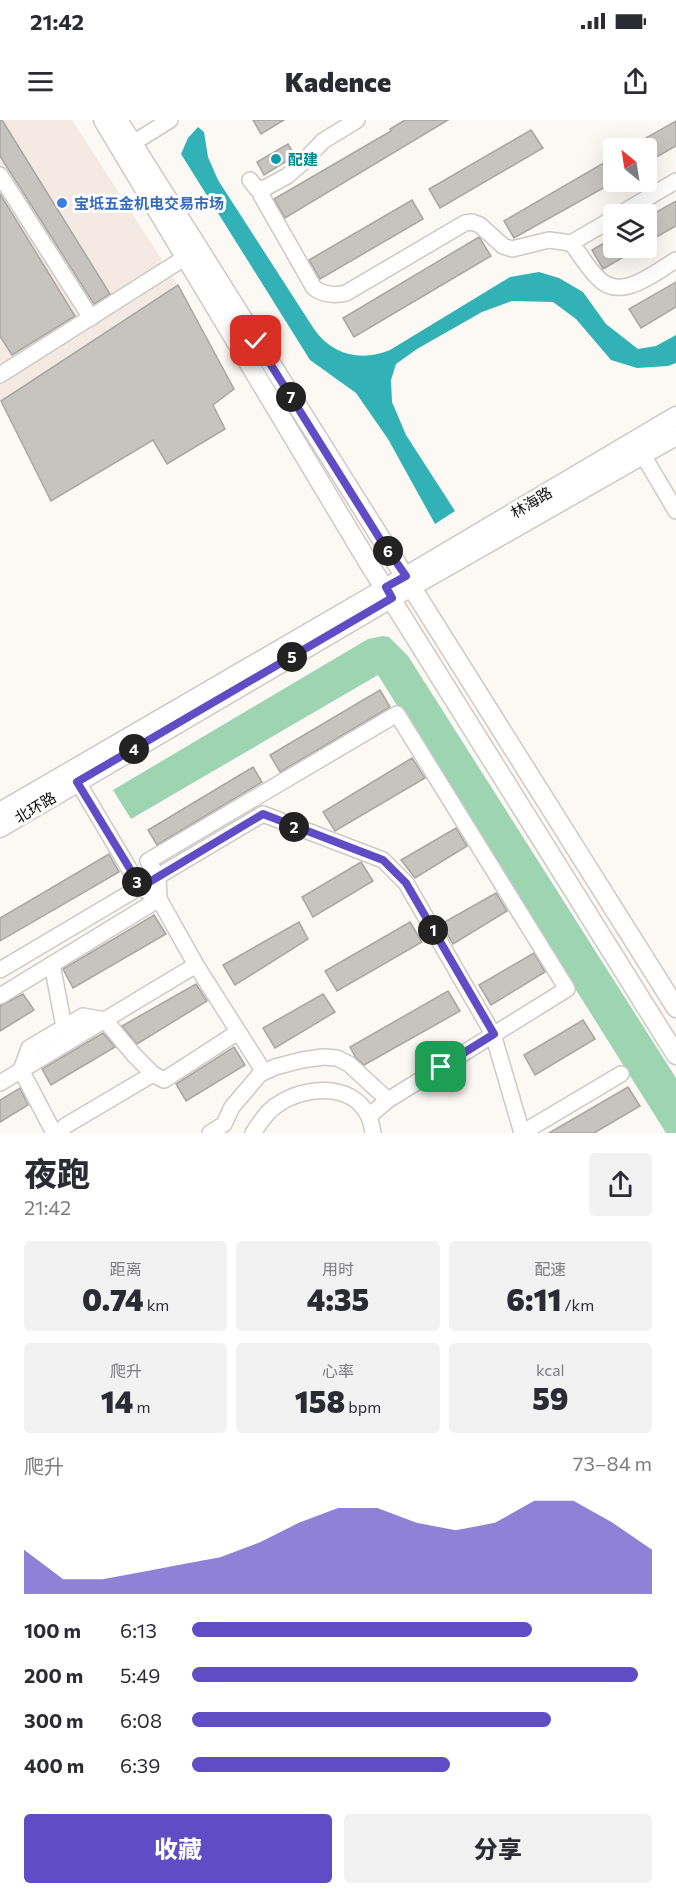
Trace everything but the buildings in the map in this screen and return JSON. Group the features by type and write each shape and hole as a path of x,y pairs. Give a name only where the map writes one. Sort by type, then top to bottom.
{"main road":[{"path":"103,120 362,552 676,1055"},
{"path":"118,120 676,1008"},
{"name":"林海路","path":"389,593 676,416"},
{"name":"林海路","path":"409,581 676,436"},
{"name":"北环路","path":"0,812 74,776 389,593"},
{"name":"北环路","path":"0,828 74,776"}],"street":[{"path":"133,143 170,120"},
{"path":"357,120 323,141 294,171 266,188 261,195 295,240 314,288 335,296 346,292 465,223 472,222 480,225 502,246 512,249 549,240 571,243 603,224"},
{"path":"0,175 91,318"},
{"path":"250,180 256,189 266,188"},
{"path":"637,204 676,181"},
{"path":"571,243 598,279 609,286 618,288 631,287 676,260"},
{"path":"0,375 186,257"},
{"path":"643,455 676,511"},
{"path":"264,1072 196,965 159,899 158,877 148,861 397,714 567,989 388,1100 369,1116"},
{"path":"74,776 141,887 159,899"},
{"path":"0,970 263,814 383,860 406,883 494,1034 522,1133 621,1074"},
{"path":"0,996 159,899"},
{"path":"52,964 64,1028"},
{"path":"0,1083 196,965"},
{"path":"54,1133 21,1070 29,1048 83,1016 105,1020 134,1055 153,1074 164,1080 238,1032"},
{"path":"210,1133 224,1124 232,1107 260,1074 275,1067 302,1060 337,1058 349,1064 388,1100"},
{"path":"59,1133 65,1126 153,1074"},
{"path":"253,1133 277,1105 305,1092 332,1090 346,1094 360,1103 369,1116 373,1133"}],"shaded area":[{"name":"宝坻五金机电交易市场","path":"0,120 72,120 178,285 0,402"}],"green space":[{"path":"389,637 408,656 676,1078 676,1133 666,1133 378,675 131,819 113,790 368,639"}],"water":[{"path":"198,127 204,132 208,157 218,180 314,329 329,345 338,350 348,354 368,355 390,350 510,277 539,272 559,278 583,292 606,324 638,349 656,346 676,335 676,363 668,366 637,368 611,360 576,319 553,302 512,301 482,312 417,349 396,364 391,380 392,402 406,435 455,511 435,524 388,439 356,393 310,360 181,154 188,138"}],"place":[{"name":"配建","path":"276,159"},
{"name":"宝坻五金机电交易市场","path":"62,203"}],"route":[{"path":"256,341 380,539 406,576 386,587 392,598 77,782 141,887 263,814 383,860 406,883 494,1034 441,1067"}]}
